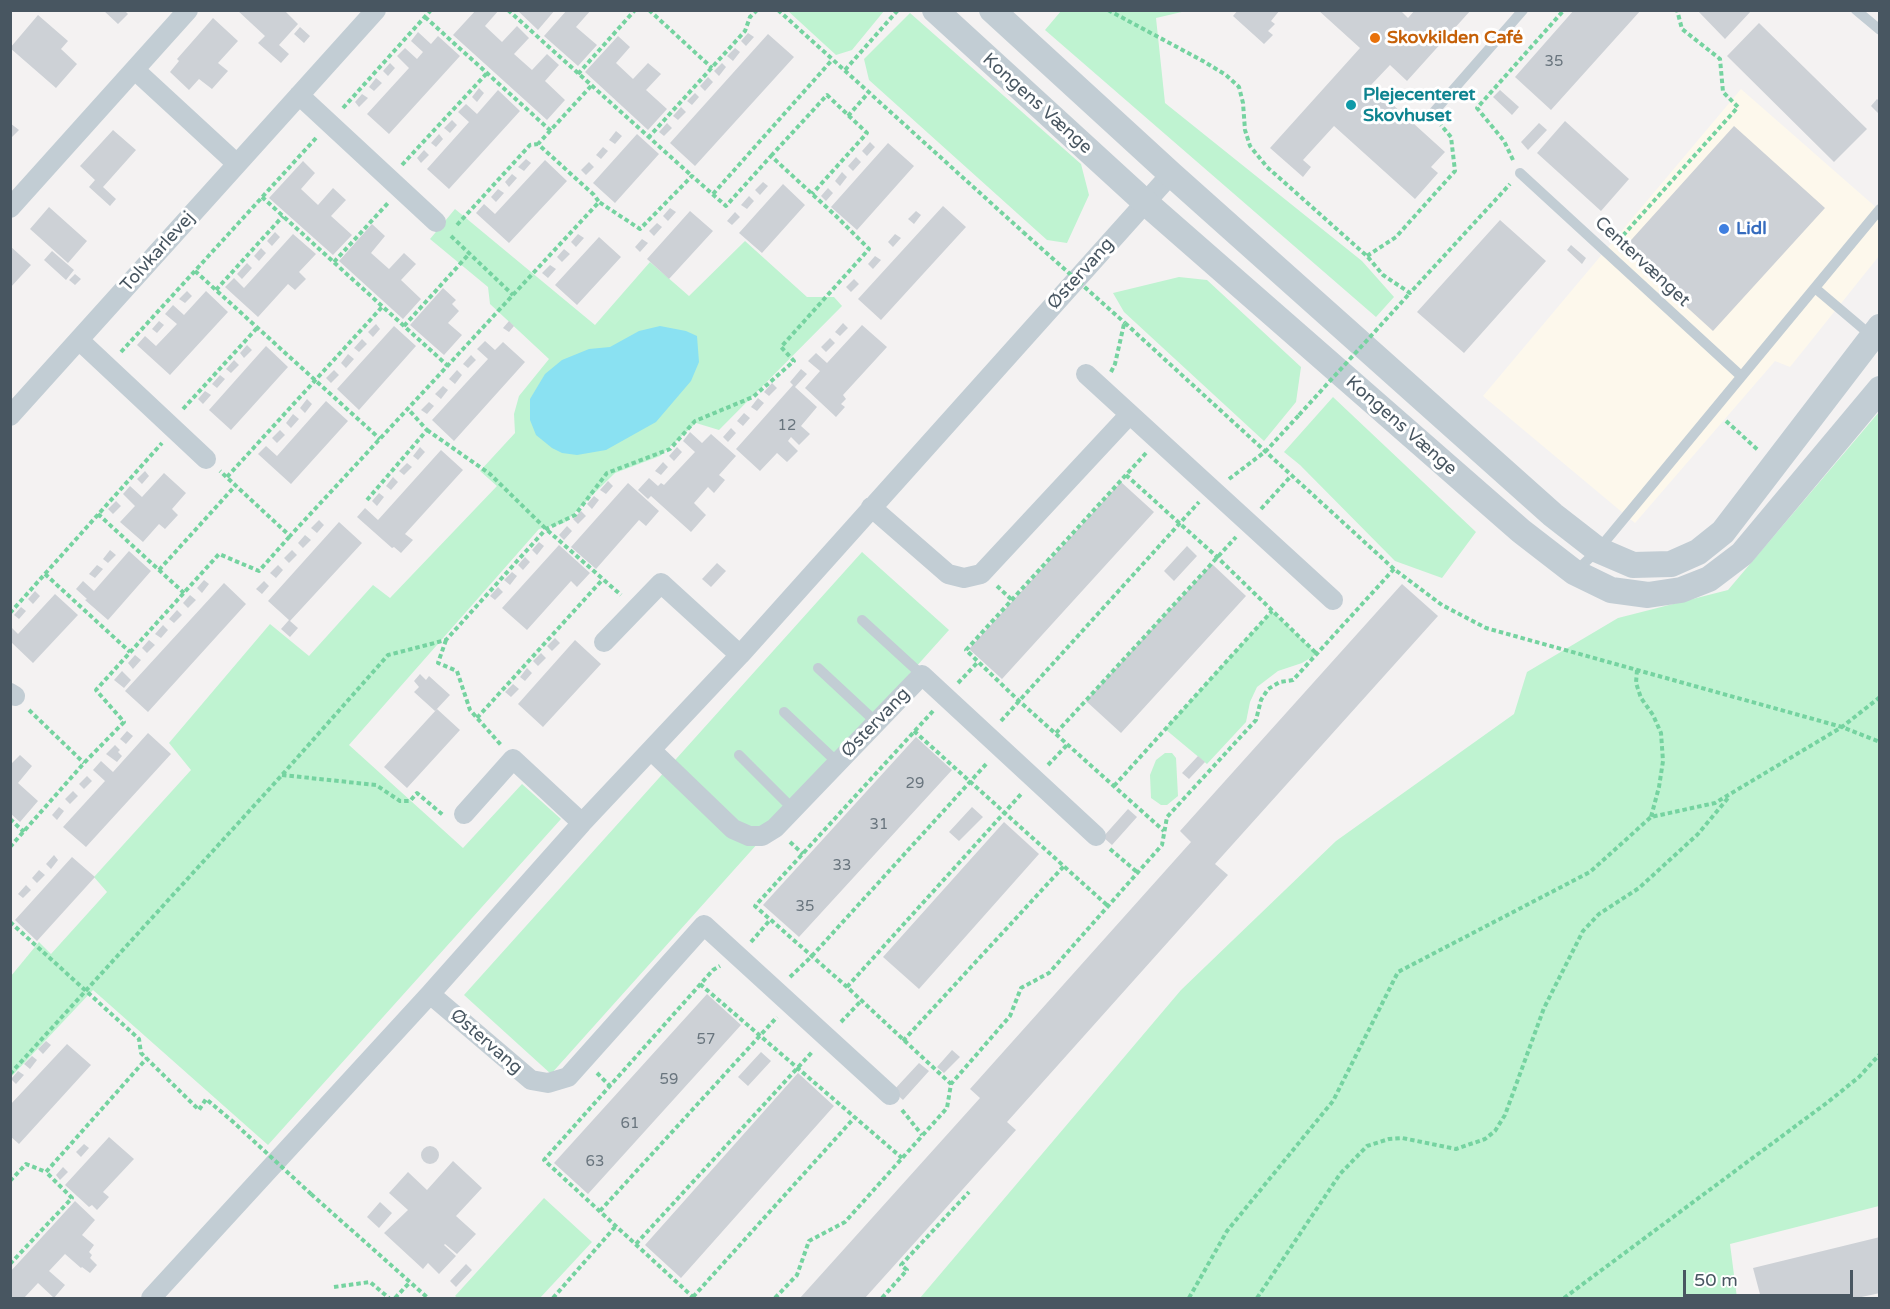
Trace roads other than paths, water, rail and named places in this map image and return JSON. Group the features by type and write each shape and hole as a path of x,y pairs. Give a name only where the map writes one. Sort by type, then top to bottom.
{"street":[{"path":"10,208 188,10"},
{"name":"Tolvkarlevej","path":"10,416 376,10"},
{"name":"Kongens Vænge","path":"935,10 1146,203 1521,531 1574,572 1611,590 1648,595 1680,590 1709,579 1742,554 1880,388"},
{"name":"Kongens Vænge","path":"992,10 1171,174 1553,515 1598,550 1633,565 1671,564 1698,552 1723,532 1877,335"},
{"path":"135,70 237,164"},
{"path":"300,95 442,228"},
{"name":"Østervang","path":"150,1299 430,994 582,823 740,655 1171,174"},
{"path":"79,340 206,459"},
{"path":"1086,374 1333,600"},
{"path":"871,507 948,574 964,578 981,574 1130,414"},
{"path":"604,642 661,583 740,655"},
{"name":"Østervang","path":"652,750 733,829 748,836 762,836 793,809 922,675 1096,836"},
{"path":"464,814 513,759 582,823"},
{"name":"Østervang","path":"430,994 531,1080 548,1083 568,1077 704,925 890,1095"}],"lane":[{"path":"1432,114 1523,10"},
{"path":"1856,10 1880,30"},
{"name":"Centervænget","path":"1520,173 1741,376"},
{"path":"1574,572 1598,550 1880,209"},
{"path":"1815,288 1877,335"},
{"path":"862,620 922,675"},
{"path":"818,668 876,722"},
{"path":"784,712 837,762"},
{"path":"739,755 793,809"}],"water":[{"path":"660,326 686,331 697,336 699,362 691,381 656,422 606,450 577,455 562,453 536,435 530,420 530,399 545,374 562,360 589,349 610,347 639,331"}],"place":[{"name":"Skovkilden Café","path":"1375,38"},
{"name":"Plejecenteret Skovhuset","path":"1351,105"},
{"name":"Lidl","path":"1724,229"}]}
